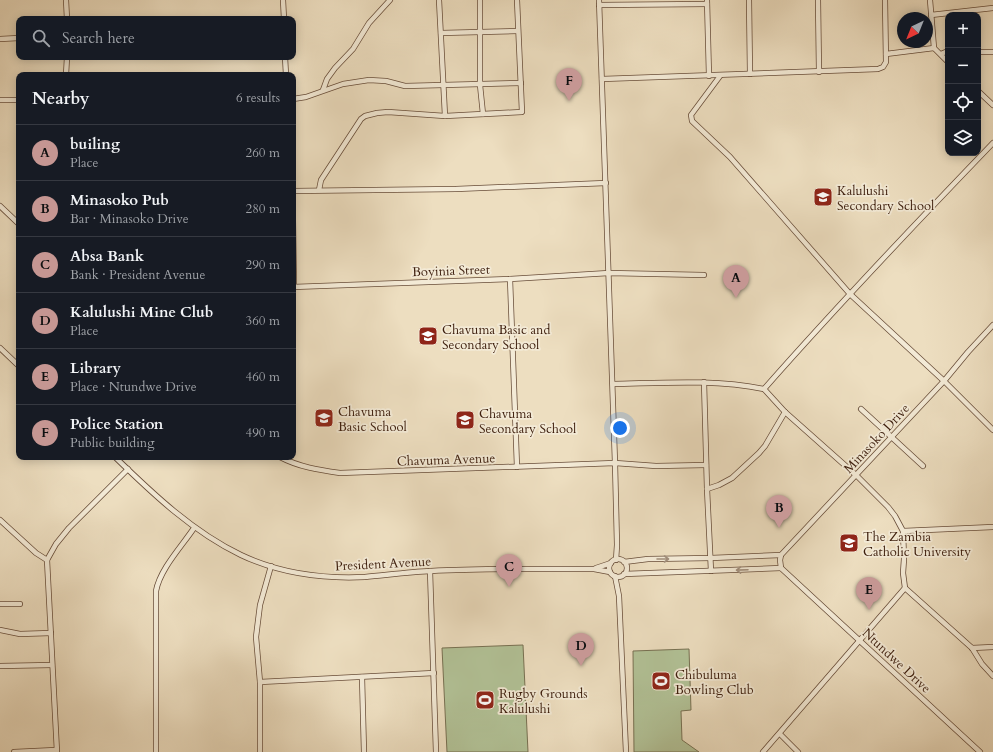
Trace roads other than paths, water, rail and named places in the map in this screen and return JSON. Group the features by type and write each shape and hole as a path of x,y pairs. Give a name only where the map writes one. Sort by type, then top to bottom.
{"street":[{"path":"66,0 67,16"},
{"path":"284,0 284,16"},
{"path":"323,90 327,79 335,68 352,49 369,23 390,0"},
{"path":"439,0 445,116"},
{"path":"480,0 480,85 483,114"},
{"path":"319,190 321,180 361,119 366,116 388,112 445,116 522,112 517,0"},
{"path":"749,0 750,74"},
{"path":"818,0 819,72"},
{"path":"602,79 720,76 878,69 885,65 885,0"},
{"path":"930,0 931,12"},
{"path":"626,752 619,596 620,575 626,568 620,560 617,545 599,3 707,2 709,76"},
{"path":"933,15 993,8"},
{"path":"441,33 518,31"},
{"path":"933,37 934,48 945,59"},
{"path":"0,38 16,38"},
{"path":"886,54 934,48"},
{"path":"981,52 993,52"},
{"path":"941,54 945,53"},
{"path":"66,72 67,60"},
{"path":"286,60 286,72"},
{"path":"720,76 691,115 692,121 730,157 850,294 944,381 993,430"},
{"path":"296,99 306,97 323,90 357,81 376,80 393,82 405,86 521,83"},
{"path":"981,93 993,105"},
{"path":"0,100 16,100"},
{"path":"764,390 850,294 993,143"},
{"path":"296,191 456,189 606,183"},
{"path":"0,206 16,221"},
{"name":"Boyinia Street","path":"296,287 510,279 609,273 704,275"},
{"path":"510,279 517,467"},
{"name":"Minasoko Drive","path":"781,555 893,437 993,325"},
{"path":"0,348 16,363"},
{"path":"612,384 704,382 742,385 764,390 785,412 857,476 888,507 895,516 902,531 904,559 903,573 905,588 972,648 982,664 993,676"},
{"path":"704,382 711,571"},
{"path":"861,409 923,466"},
{"path":"707,489 732,478 759,453 766,446 785,412"},
{"name":"President Avenue","path":"118,460 194,528 241,555 271,566 310,575 364,577 430,571 498,569 594,569 610,572"},
{"name":"Chavuma Avenue","path":"286,460 314,470 340,473 615,463 656,466 706,464"},
{"path":"14,752 56,751 47,560 49,553 60,538 128,469"},
{"path":"0,520 36,553 47,560"},
{"path":"902,531 993,527"},
{"path":"156,752 156,591 158,582 164,571 194,528"},
{"path":"611,563 610,572 620,575 781,568 781,555 620,560"},
{"name":"President Avenue","path":"594,569 620,560"},
{"path":"260,752 260,682 256,637 260,605 271,566"},
{"name":"Ntundwe Drive","path":"781,568 980,752"},
{"path":"430,571 436,752"},
{"path":"762,752 780,734 905,588"},
{"path":"0,604 20,604"},
{"path":"0,630 20,634 51,633"},
{"path":"972,648 993,647"},
{"path":"0,666 52,665"},
{"path":"260,682 434,673"},
{"path":"362,677 364,752"},
{"path":"780,734 798,752"}],"place":[{"name":"Police Station","path":"569,101"},
{"name":"Kalulushi Secondary School","path":"823,197"},
{"name":"builing","path":"736,298"},
{"name":"Chavuma Basic and Secondary School","path":"428,336"},
{"name":"Chavuma Basic School","path":"324,418"},
{"name":"Chavuma Secondary School","path":"465,420"},
{"name":"Minasoko Pub","path":"779,528"},
{"name":"The Zambia Catholic University","path":"849,543"},
{"name":"Absa Bank","path":"509,587"},
{"name":"Library","path":"869,610"},
{"name":"Kalulushi Mine Club","path":"581,666"},
{"name":"Chibuluma Bowling Club","path":"661,681"},
{"name":"Rugby Grounds Kalulushi","path":"485,700"}]}
